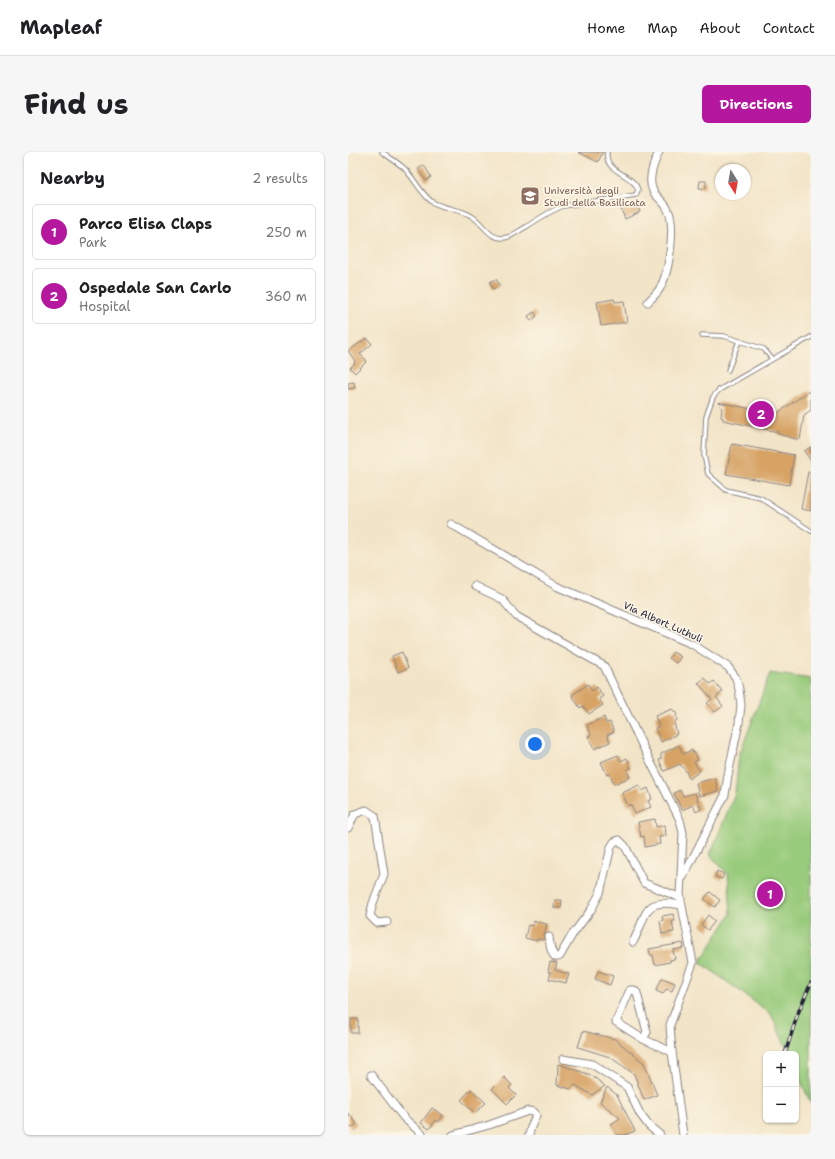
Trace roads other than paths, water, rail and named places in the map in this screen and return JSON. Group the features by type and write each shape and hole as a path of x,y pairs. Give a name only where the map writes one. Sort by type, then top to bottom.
{"street":[{"path":"648,302 660,288 670,256 671,222 669,210 662,199 653,191 650,178 659,152"},
{"name":"Via Albert Luthuli","path":"451,524 556,586 692,644 728,667 736,678 739,689 739,723 725,794 681,880"},
{"name":"Via Albert Luthuli","path":"475,586 502,599 516,616 604,666 680,820 683,833 680,887 693,963 670,1025 683,1135"},
{"path":"348,828 355,814 366,810 374,816 384,874 373,903 370,916 377,923 387,922"},
{"path":"549,937 550,948 555,957 558,957 591,910 600,893 611,846 614,842 619,840 625,846 644,883 682,902"},
{"path":"632,942 650,907 661,903 682,902"},
{"path":"643,1039 647,1032 637,994 634,990 630,990 616,1022 643,1039 672,1052"},
{"path":"563,1058 592,1064 627,1087 640,1114 649,1126 660,1135"},
{"path":"371,1075 404,1118 423,1135"},
{"path":"453,1135 489,1125 528,1111 534,1112 536,1115 529,1135"}],"lane":[{"path":"382,152 396,161 424,195 432,201 443,207 473,216 494,237 501,238 515,234 553,210 563,206 636,195 638,190 636,184 612,167 607,160 607,152"},
{"path":"702,335 724,336 764,349 772,359"},
{"path":"811,337 719,390 713,397 706,417 704,455 708,474 726,490 761,498 810,531 811,526"},
{"path":"728,370 739,341"}],"railway":[{"path":"786,1051 798,1013 811,983"}],"place":[{"name":"Università degli Studi della Basilicata","path":"530,196"},
{"name":"Ospedale San Carlo","path":"761,414"},
{"name":"Parco Elisa Claps","path":"770,894"}]}
